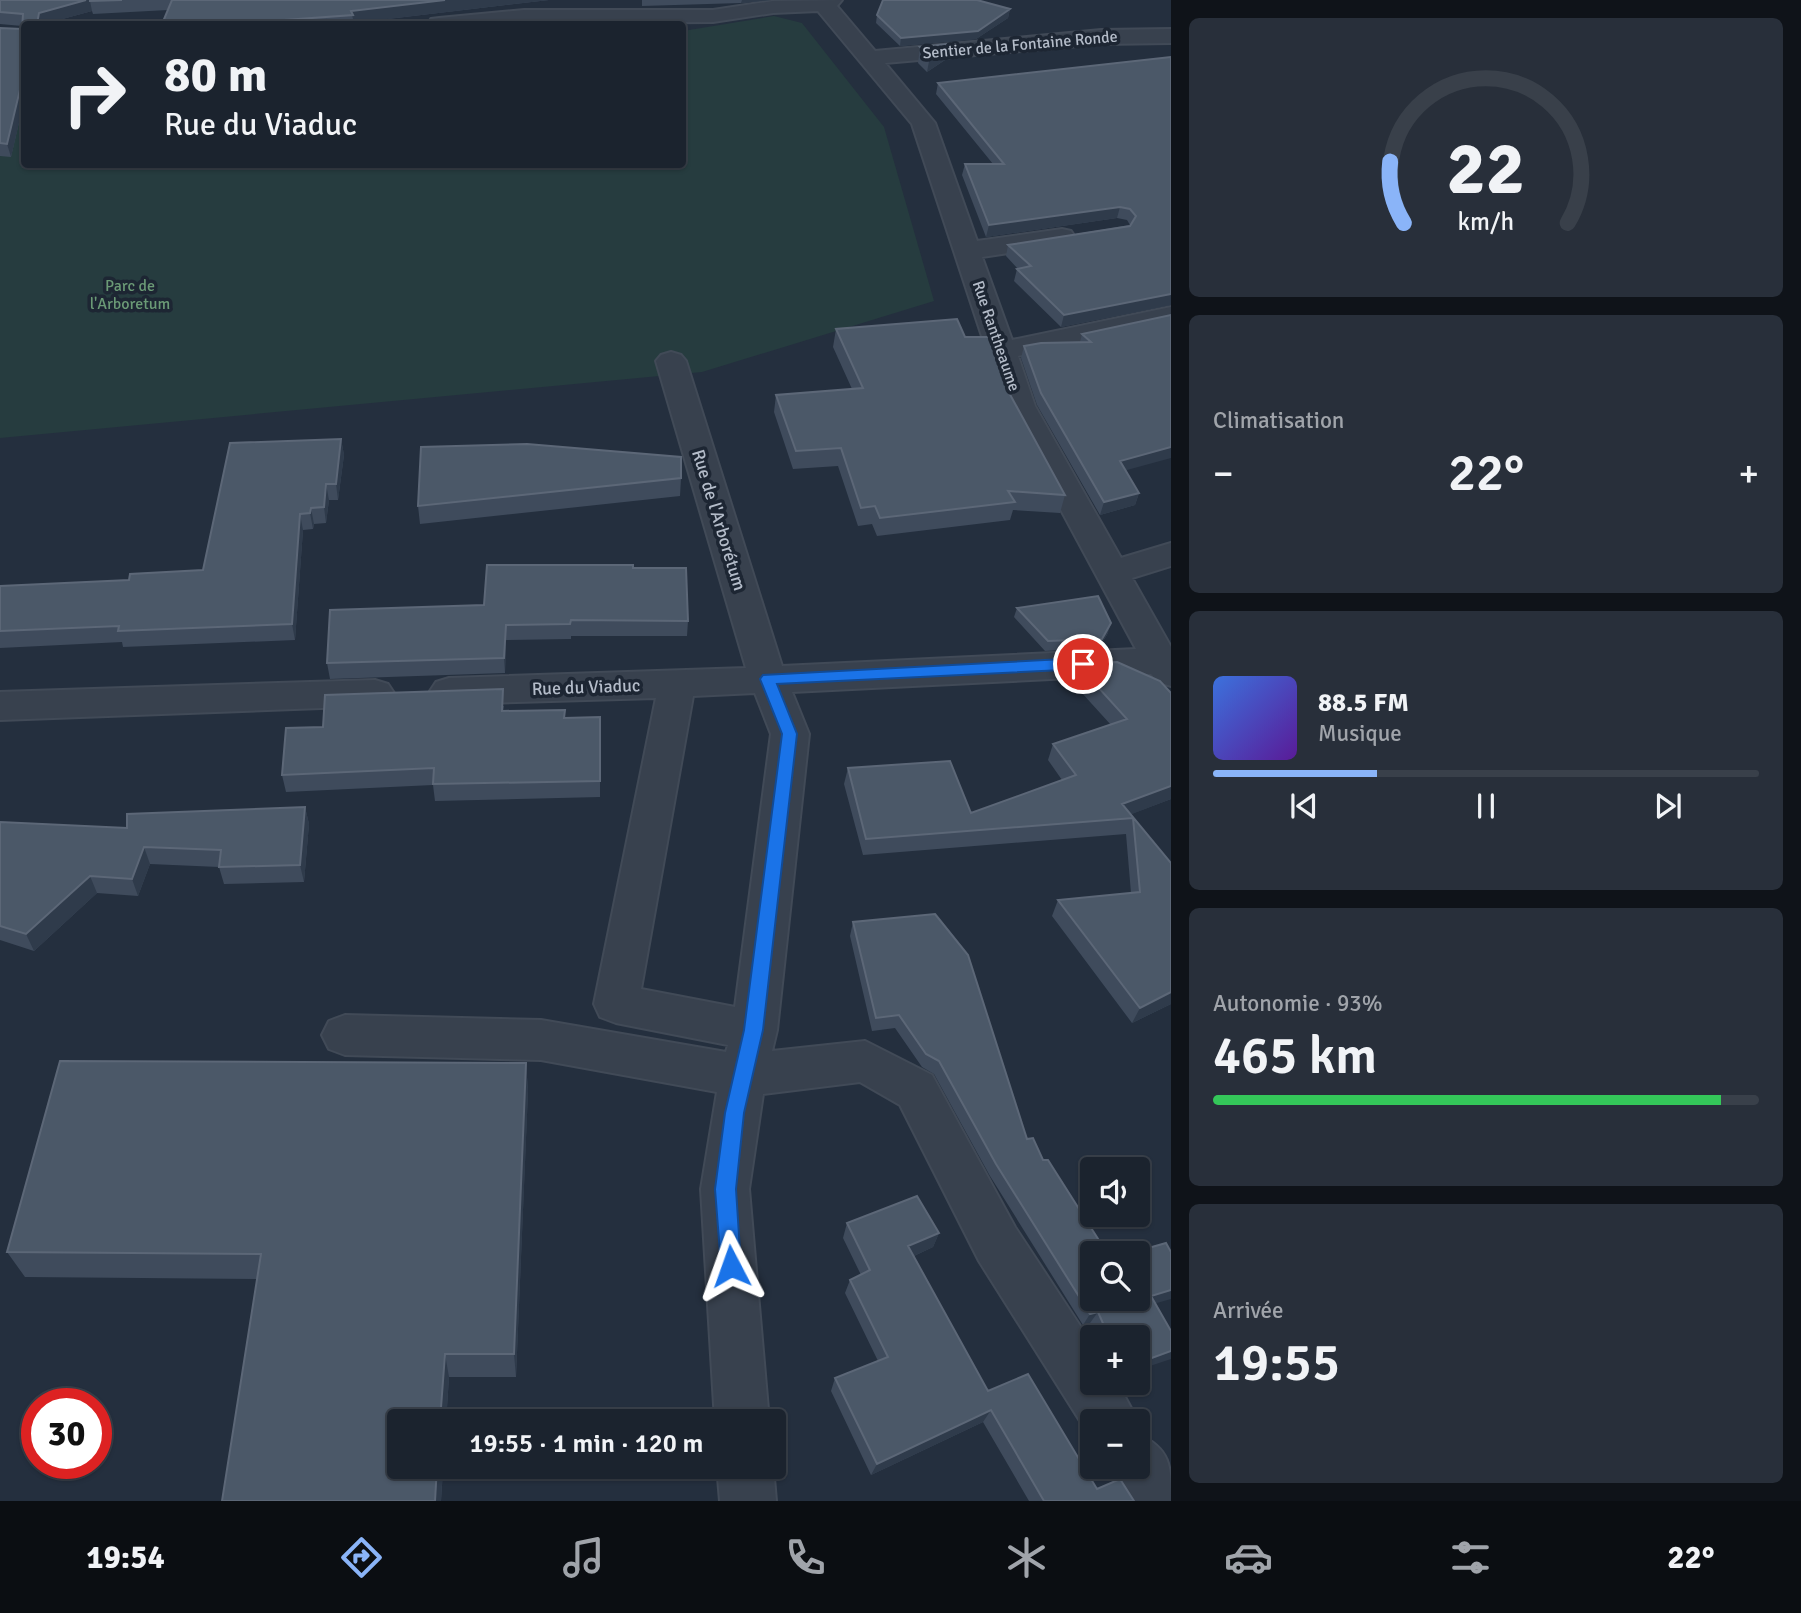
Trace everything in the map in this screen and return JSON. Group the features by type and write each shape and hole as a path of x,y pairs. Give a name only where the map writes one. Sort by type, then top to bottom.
{"street":[{"path":"454,21 521,8 713,16 828,2"},
{"name":"Rue Rantheaume","path":"828,2 869,58 923,123 1020,406 1112,573 1167,664"},
{"name":"Sentier de la Fontaine Ronde","path":"869,58 1101,37 1171,36"},
{"path":"966,251 1089,233"},
{"path":"1001,351 1171,315"},
{"name":"Rue de l'Arborétum","path":"671,361 768,679 790,734 754,1030 734,1113 726,1189 741,1409"},
{"path":"1112,573 1171,554"},
{"name":"Rue du Viaduc","path":"0,706 677,684 1167,664"},
{"path":"677,684 616,1004 754,1030"},
{"path":"345,1035 541,1040 744,1076 865,1061 916,1090 998,1244 1103,1409"},
{"path":"746,1479 748,1501"},
{"path":"1149,1479 1163,1501"}],"green space":[{"name":"Parc de l'Arboretum","path":"774,16 802,23 884,127 934,301 702,372 0,438 0,97 21,96 21,168 686,168 686,31"}],"building":[{"path":"0,0 86,0 39,13 38,21 23,21 23,14 0,12"},
{"path":"172,0 445,0 351,11 353,15 270,21 163,21"},
{"path":"883,0 977,0 1010,9 978,31 901,38 877,15"},
{"path":"0,28 21,29 21,86 7,144 0,143"},
{"path":"947,44 930,56 920,47"},
{"path":"1171,57 1171,294 1064,315 1017,269 1031,266 1008,245 1130,226 1136,216 1130,209 1120,207 989,225 965,164 1004,164 938,83"},
{"path":"1171,315 1171,447 1120,461 1139,493 1104,502 1041,393 1024,346 1091,342 1082,334"},
{"path":"957,319 965,337 989,337 1007,389 1065,495 1008,491 1015,502 880,518 875,506 861,508 841,448 796,451 776,395 863,388 836,329"},
{"path":"341,439 336,484 326,484 324,507 311,508 310,513 300,514 292,624 118,631 119,626 0,631 0,586 129,580 130,574 203,570 230,443"},
{"path":"527,444 681,457 681,478 418,506 421,447"},
{"path":"487,565 633,565 633,568 686,568 688,621 571,620 570,624 506,625 504,658 327,663 330,610 484,605"},
{"path":"1098,596 1111,623 1102,639 1048,641 1017,608"},
{"path":"1117,662 1160,681 1171,693 1171,786 1122,804 1171,863 1171,992 1140,1008 1058,900 1140,892 1133,818 866,839 848,768 950,761 971,813 1076,775 1053,744 1127,719 1077,664"},
{"path":"503,689 502,711 565,710 564,718 600,717 600,781 433,784 434,768 282,775 286,728 323,727 325,695"},
{"path":"305,807 300,865 219,867 221,850 144,847 132,879 90,876 26,934 0,926 0,822 127,828 127,814"},
{"path":"935,914 968,955 1027,1139 1033,1138 1043,1160 1048,1160 1080,1210 1080,1227 1091,1227 1099,1241 1080,1241 1080,1298 996,1164 939,1061 926,1054 899,1015 876,1018 853,922"},
{"path":"60,1061 526,1063 514,1354 445,1354 441,1409 387,1409 387,1479 436,1479 435,1501 222,1501 261,1254 7,1252"},
{"path":"917,1196 939,1233 908,1246 988,1391 1028,1374 1080,1461 1080,1479 1091,1479 1097,1489 1120,1479 1134,1501 1044,1501 991,1410 877,1464 835,1378 888,1357 850,1280 870,1270 847,1223"},
{"path":"1166,1243 1171,1252 1171,1290 1151,1296 1171,1331 1171,1351 1150,1359 1150,1325 1104,1325 1098,1312 1090,1314 1088,1311 1150,1311 1150,1248"}],"route":[{"path":"731,1266 726,1189 734,1113 754,1030 790,734 768,679 1083,664"}]}
